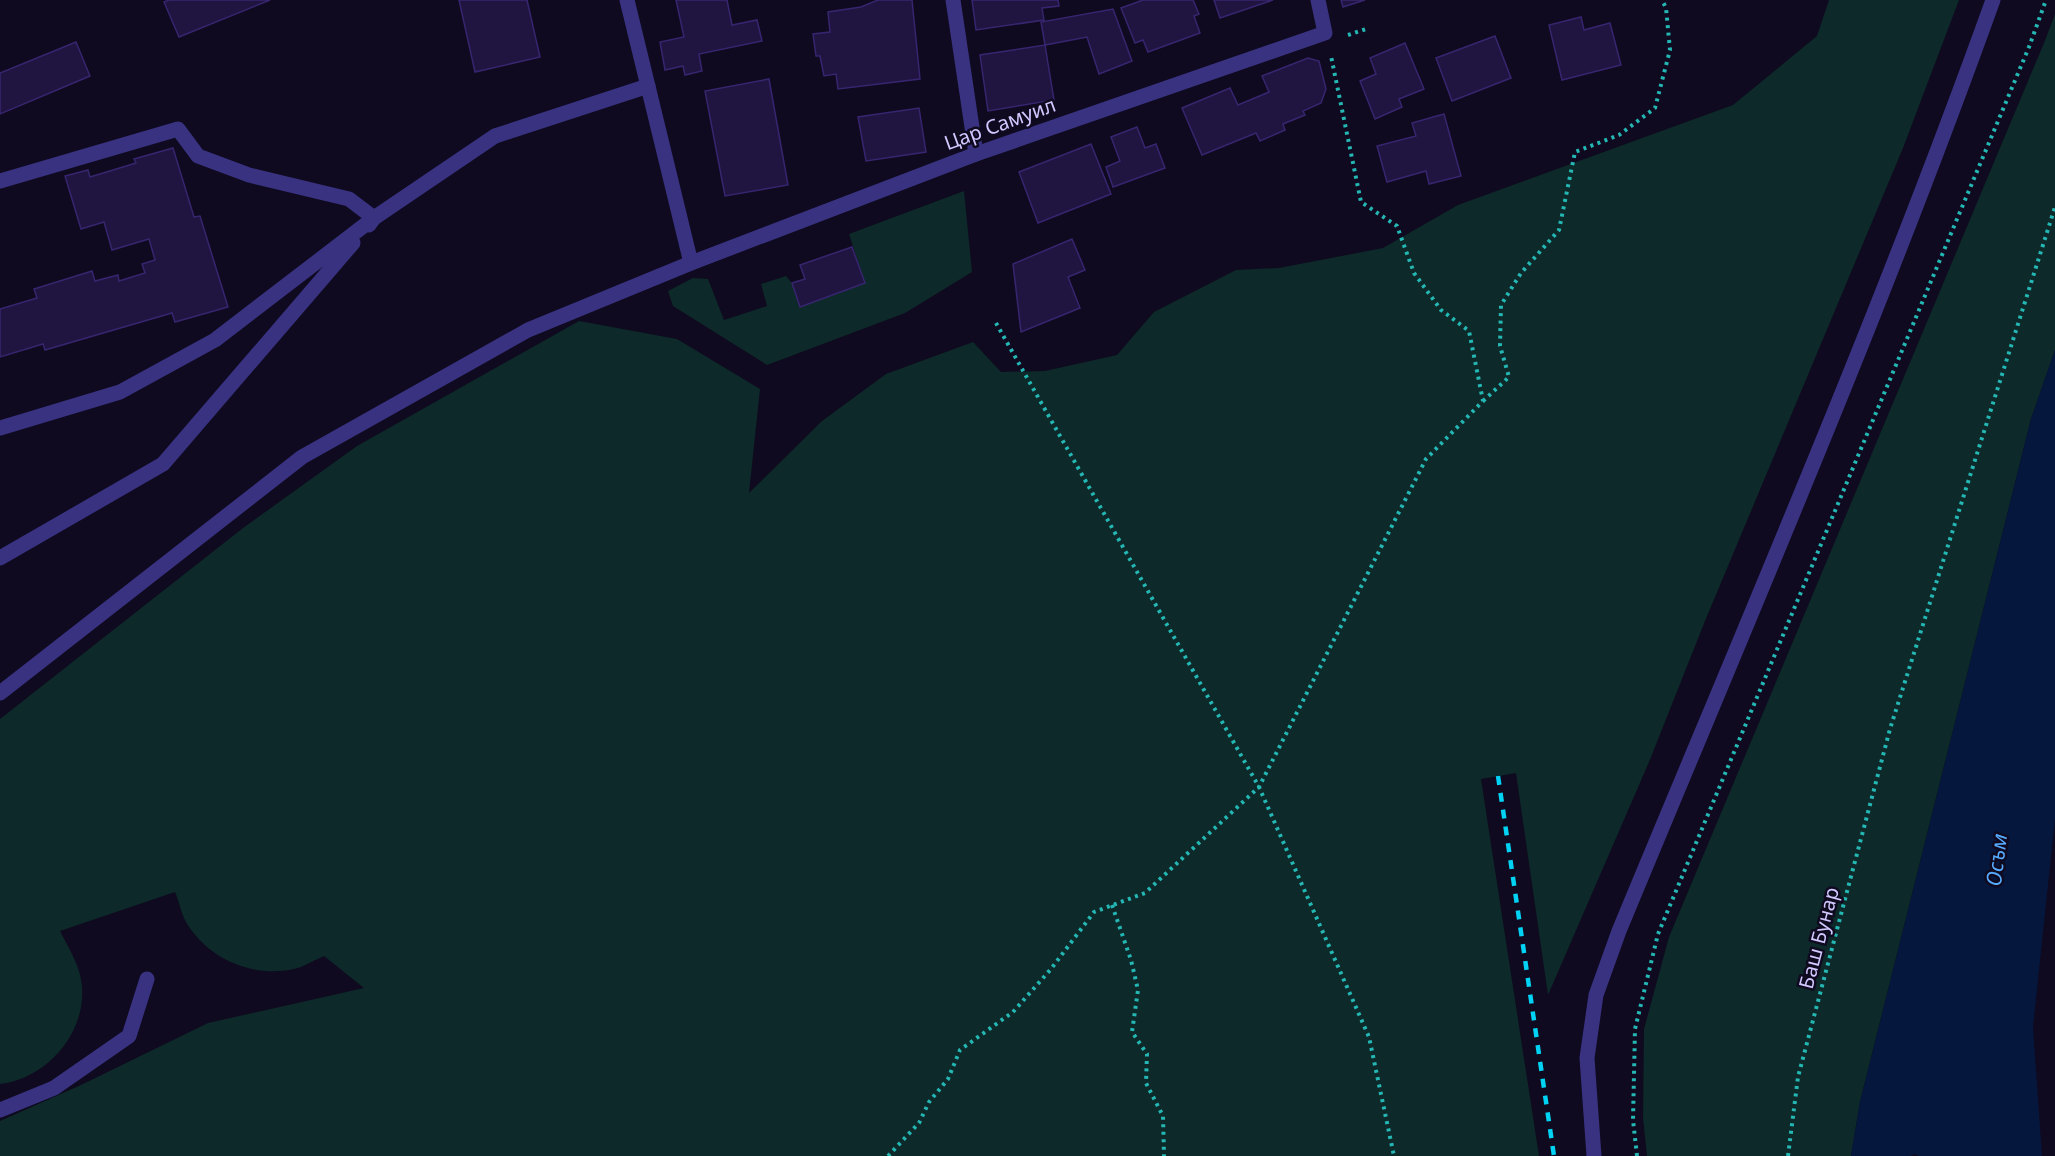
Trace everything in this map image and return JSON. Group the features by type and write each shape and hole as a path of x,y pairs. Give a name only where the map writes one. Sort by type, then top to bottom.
{"street":[{"path":"627,0 691,263"},
{"path":"953,0 976,154"},
{"name":"Цар Самуил","path":"0,693 302,457 528,330 691,263 976,154 1325,33 1318,0"},
{"path":"1594,1156 1587,1058 1596,995 1624,920 1908,231 1993,0"},
{"path":"0,428 120,392 215,340 374,218 495,136 648,86"},
{"path":"0,181 178,129 198,156 249,175 349,199 374,218"},
{"path":"0,558 163,464 374,218"},
{"path":"0,1110 54,1088 129,1036 147,979"}],"path":[{"path":"888,1156 919,1123 929,1102 948,1079 960,1050 1013,1012 1051,969 1094,912 1145,893 1258,787 1426,459 1509,377 1500,346 1501,306 1521,273 1559,230 1575,153 1619,135 1655,108 1670,50 1666,8 1662,0"},
{"path":"1637,1156 1633,1120 1635,1029 1659,934 2024,58 2046,0"},
{"path":"1355,32 1366,29"},
{"path":"1330,54 1361,202 1396,226 1414,273 1441,310 1469,331 1483,401"},
{"name":"Баш Бунар","path":"1788,1156 1798,1077 1890,729 2055,207"},
{"path":"996,323 1258,787 1369,1037 1394,1156"},
{"path":"1112,905 1131,960 1138,990 1132,1032 1147,1054 1146,1083 1163,1116 1164,1156"}],"green space":[{"path":"1829,0 1959,0 1903,148 1705,621 1649,762 1548,995 1516,773 1481,779 1539,1156 0,1156 0,1121 81,1085 208,1023 364,988 324,956 298,968 278,971 262,971 232,963 219,956 195,935 184,918 175,892 60,931 74,957 81,978 82,1004 77,1021 60,1051 47,1063 33,1073 0,1084 0,719 243,528 357,446 579,321 677,339 760,389 749,493 822,421 886,374 973,342 1001,372 1045,371 1117,355 1154,312 1236,270 1279,268 1383,248 1458,205 1733,105 1817,36"},
{"path":"2055,14 2055,350 2031,419 1860,1102 1851,1156 1647,1156 1643,1118 1644,1029 1669,937"},
{"path":"964,191 972,272 905,313 767,365 673,306 668,291 693,278 708,279 724,320 767,306 761,284 786,276 792,283 800,307 865,283 849,234"}],"water":[{"name":"Осъм","path":"2055,350 2055,819 2033,1027 2042,1156 1919,1156 1914,1154 1911,1156 1851,1156 1860,1102 2031,419"}],"building":[{"path":"169,0 270,0 179,37 164,2"},
{"path":"459,0 527,0 540,57 475,72"},
{"path":"676,0 727,0 732,25 757,20 762,41 699,54 702,71 685,75 683,66 665,70 660,42 684,37"},
{"path":"878,0 912,0 920,79 838,89 836,74 824,76 820,56 816,56 813,34 830,32 828,12 861,7"},
{"path":"972,0 1058,0 1059,6 1042,8 1044,20 976,30"},
{"path":"1143,0 1193,0 1199,14 1194,16 1200,33 1148,52 1143,40 1135,43 1121,8"},
{"path":"1214,0 1273,0 1220,18"},
{"path":"1341,0 1365,0 1343,7"},
{"path":"1113,9 1132,61 1099,74 1087,37 1045,45 1041,22"},
{"path":"1581,17 1584,30 1610,23 1621,65 1562,80 1549,25"},
{"path":"1495,36 1511,78 1452,101 1436,58"},
{"path":"76,42 90,76 0,114 0,73"},
{"path":"1405,43 1424,89 1399,99 1402,107 1375,119 1360,81 1376,74 1370,58"},
{"path":"1045,45 1054,100 988,111 980,55"},
{"path":"1308,58 1319,61 1326,89 1321,103 1303,111 1305,115 1283,124 1285,130 1260,141 1256,133 1202,155 1182,108 1230,88 1238,105 1269,92 1262,76"},
{"path":"769,79 788,185 725,196 705,91"},
{"path":"919,108 926,152 866,161 858,117"},
{"path":"1444,114 1461,176 1429,184 1426,171 1387,182 1377,146 1416,136 1412,123"},
{"path":"1137,127 1145,148 1156,144 1165,168 1113,187 1106,167 1120,161 1111,137"},
{"path":"1091,144 1111,194 1038,223 1019,172"},
{"path":"173,148 194,217 200,216 228,307 175,322 172,313 45,350 43,344 0,357 0,309 37,298 34,289 92,271 95,281 118,275 119,281 145,273 142,264 155,260 149,239 112,250 104,222 81,229 65,176 88,170 90,177 136,163 134,159"},
{"path":"1072,239 1085,270 1068,277 1080,308 1021,332 1013,264"},
{"path":"852,247 865,283 800,307 792,283 805,279 800,265"}],"railway":[{"path":"1498,776 1554,1156"}]}
